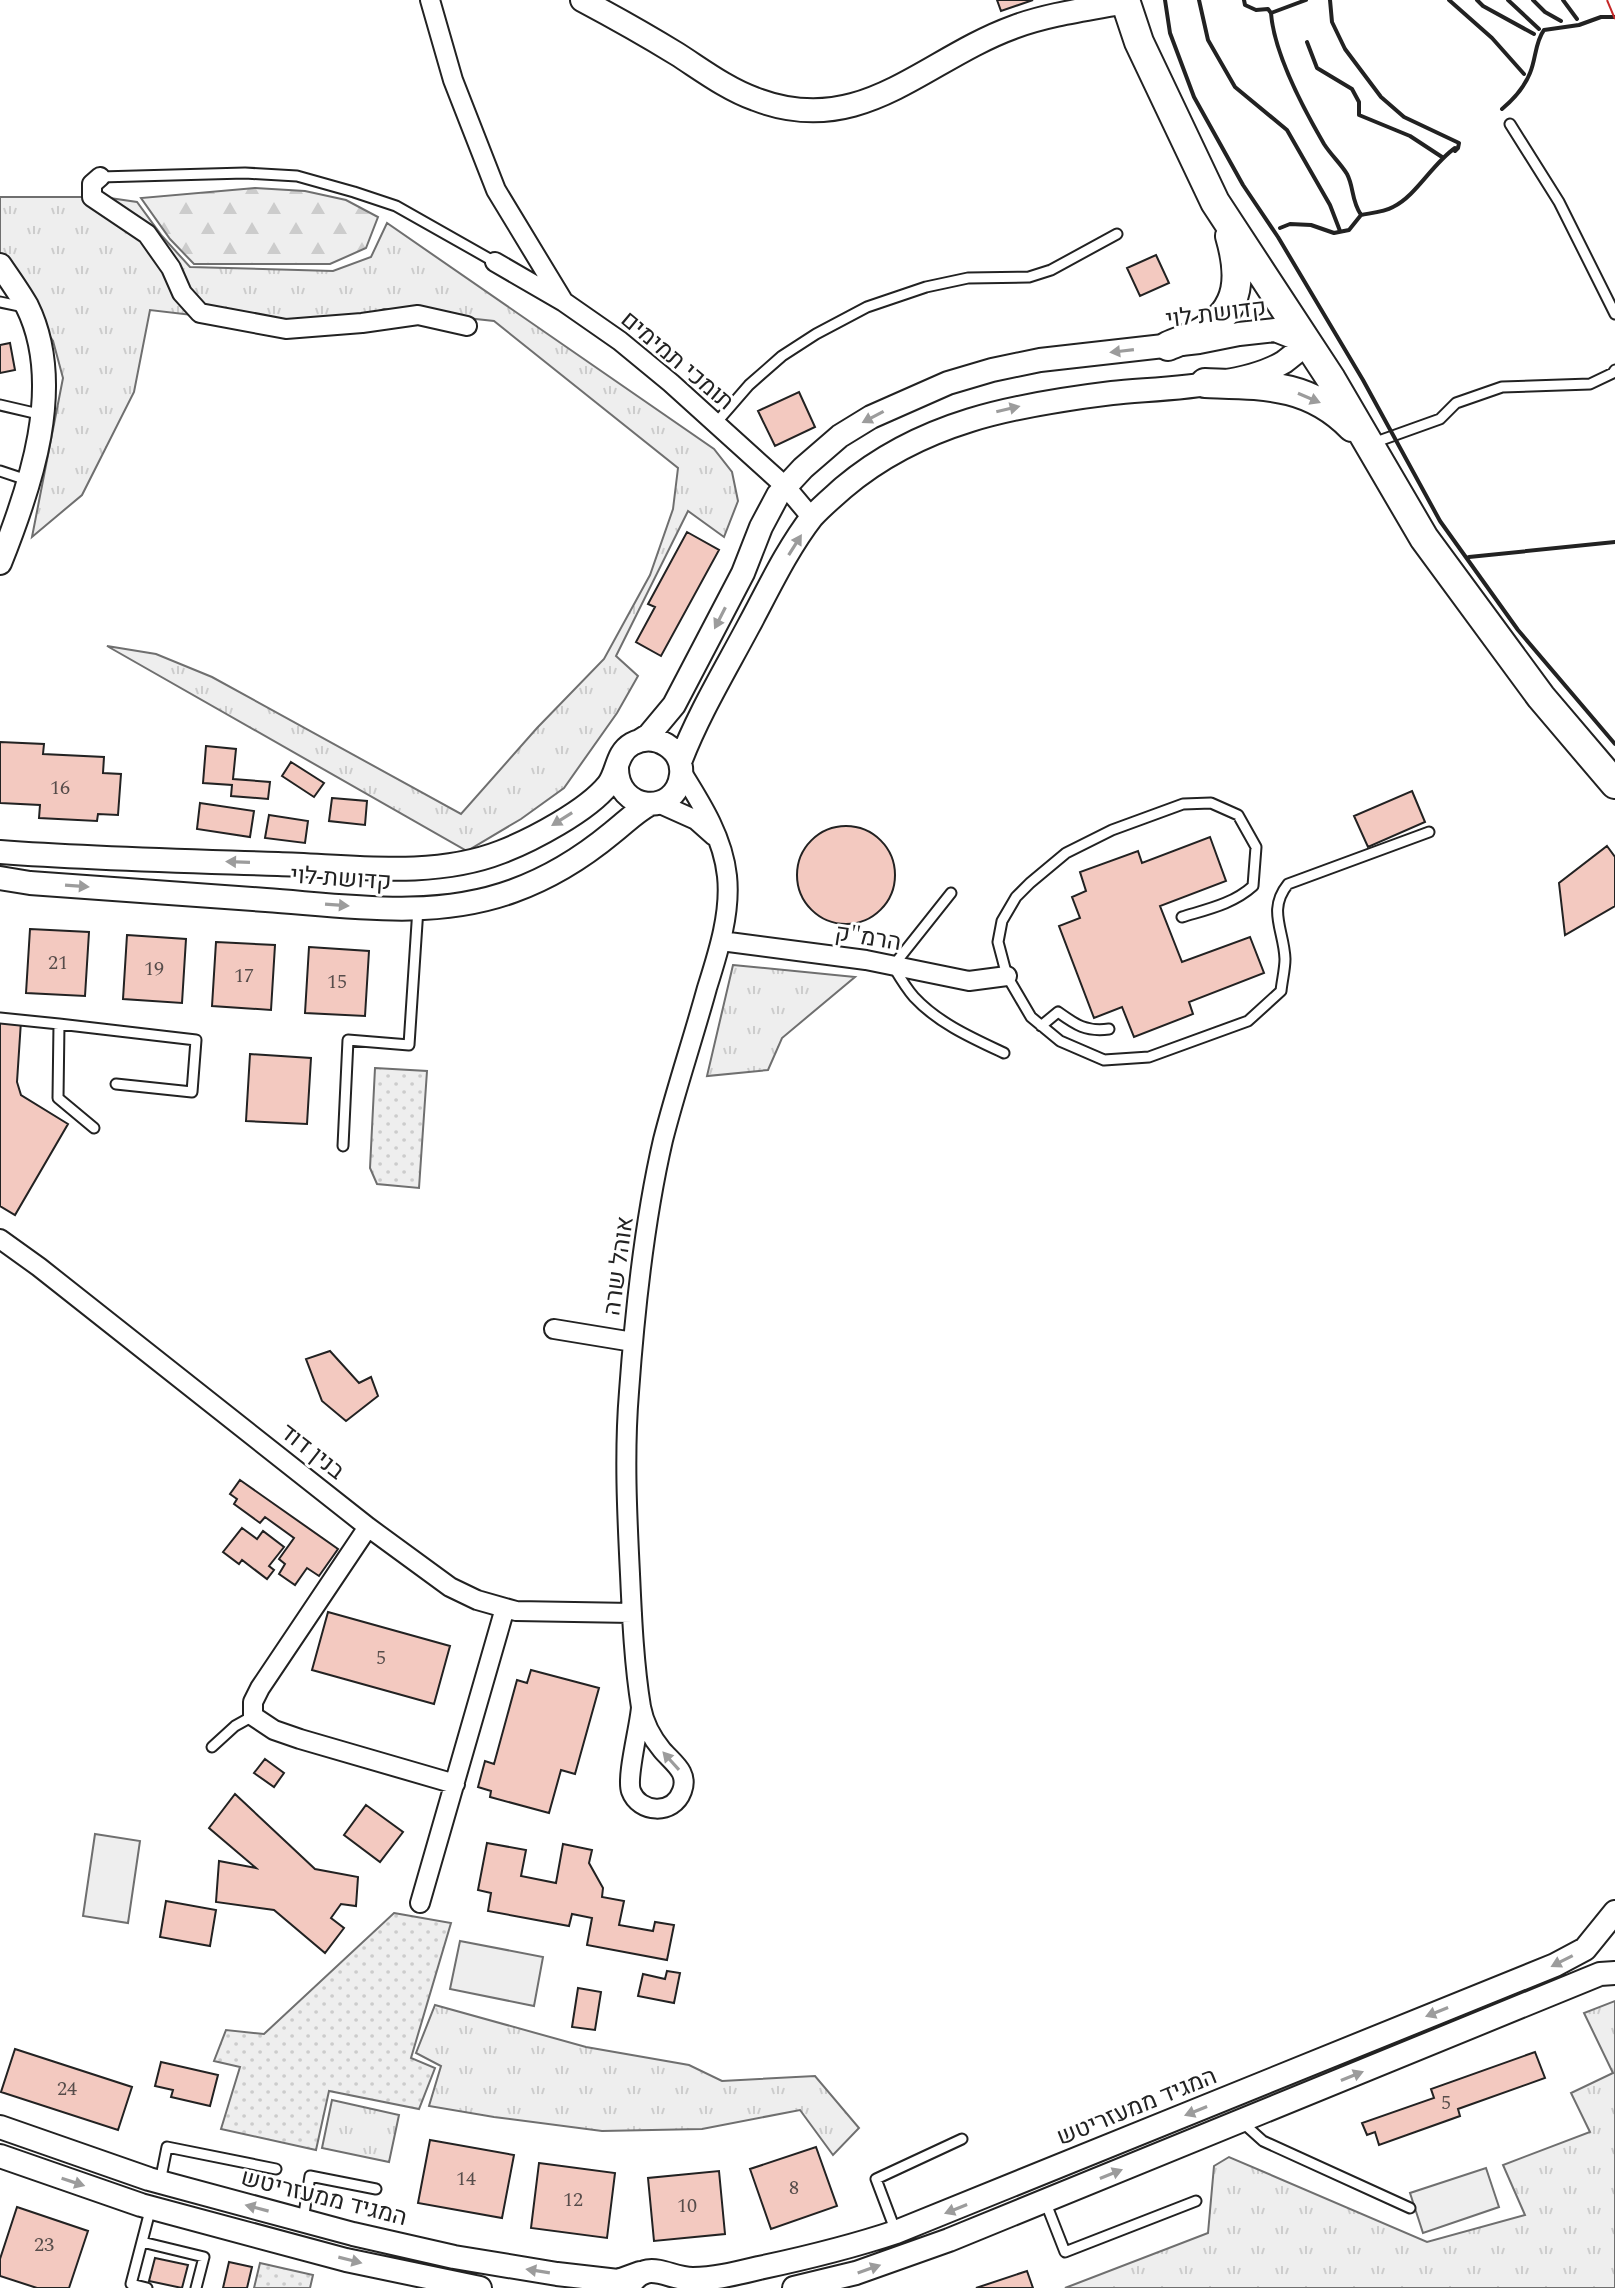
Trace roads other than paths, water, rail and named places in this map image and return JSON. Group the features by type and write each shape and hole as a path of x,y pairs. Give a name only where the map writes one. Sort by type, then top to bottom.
{"main road":[{"path":"1126,1 1139,42 1215,202 1308,343 1433,551 1541,697 1615,784"},
{"path":"1168,346 1203,332 1229,308 1238,274 1224,216"},
{"path":"1205,383 1255,384 1305,394 1336,411 1370,444"}],"street":[{"path":"430,0 453,80 496,190 564,302"},
{"path":"582,0 729,87 755,99 799,110 827,111 878,97 979,42 1014,27 1126,1"},
{"path":"100,177 92,184 92,197 147,234 171,268 182,293 200,313 286,329 418,315 467,326"},
{"name":"תומכי תמימים","path":"495,262 564,302 620,341 786,487 812,518"},
{"path":"0,265 27,308 40,347 44,385 37,451 18,518 0,563"},
{"name":"קדושת לוי","path":"641,740 674,705 743,573 761,527 778,495 840,436 871,417 948,383 1040,360 1275,330 1308,343"},
{"path":"654,803 666,799 677,787 697,721 770,587 812,518 865,469 902,448 962,422 1002,410 1047,401 1246,376 1282,363 1308,343"},
{"path":"681,766 665,743 641,740 627,747 619,759 618,783 634,801 654,803 696,820 718,841"},
{"name":"אוהל שרה","path":"641,1707 629,1784 636,1801 652,1809 662,1809 677,1799 682,1791 682,1773 648,1730 641,1707 626,1498 628,1396 647,1226 663,1140 721,941 727,899 727,877 718,841 681,766"},
{"name":"קדושת לוי","path":"0,852 378,867 452,864 500,852 553,825 595,799 610,782 617,767"},
{"name":"קדושת לוי","path":"0,878 30,883 377,908 418,908 478,902 515,891 576,860 635,812 654,803"},
{"name":"הרמ\"ק","path":"721,941 893,966 969,981 1007,976"},
{"name":"בנין דוד","path":"0,1239 368,1527 450,1587 477,1600 516,1611 632,1613"},
{"path":"554,1329 633,1342"},
{"path":"368,1527 260,1688 253,1702 253,1716 274,1730 300,1739 455,1784"},
{"path":"420,1903 505,1608"},
{"path":"1610,1919 1602,1946 1615,1966"},
{"name":"המגיד ממעזריטש","path":"0,2127 71,2154 160,2182 353,2234 454,2257 618,2281 635,2280 659,2271 674,2281 723,2276 848,2248 896,2232 1555,1965 1585,1949 1610,1919"},
{"path":"794,2288 905,2257 1600,1974 1615,1973"},
{"path":"0,2156 151,2207 346,2260 480,2288"}],"lane":[{"path":"1510,124 1559,202 1615,314"},
{"path":"100,177 245,173 297,176 396,206 495,262"},
{"path":"716,423 749,385 782,356 867,307 926,287 968,278 1029,277 1051,270 1117,234"},
{"path":"0,302 27,308"},
{"path":"1370,444 1440,419 1456,403 1502,387 1590,384 1615,370"},
{"path":"0,405 43,415"},
{"path":"0,471 29,480"},
{"path":"1182,917 1242,897 1253,886 1256,847 1238,815 1211,803 1183,804 1112,830 1066,853 1016,897 1002,921 998,942 1007,976 1031,1017 1060,1041 1104,1060 1149,1057 1248,1021 1281,991 1285,958 1278,920 1278,896 1288,884 1429,832"},
{"path":"951,893 893,966 913,996 936,1017 1004,1053"},
{"path":"343,1146 348,1040 409,1045 418,908"},
{"path":"1041,1026 1058,1012 1074,1024 1094,1031 1109,1029"},
{"path":"0,1018 196,1040 192,1092 116,1084"},
{"path":"59,1024 58,1098 94,1128"},
{"path":"212,1747 235,1726 253,1716"},
{"path":"1241,2121 1263,2141 1410,2208"},
{"path":"896,2232 876,2179 962,2139"},
{"path":"160,2182 167,2147 276,2169"},
{"path":"303,2220 310,2176 376,2189"},
{"path":"1045,2201 1065,2252 1196,2201"},
{"path":"147,2288 131,2284 151,2207"},
{"path":"142,2242 204,2257 196,2288"}]}
